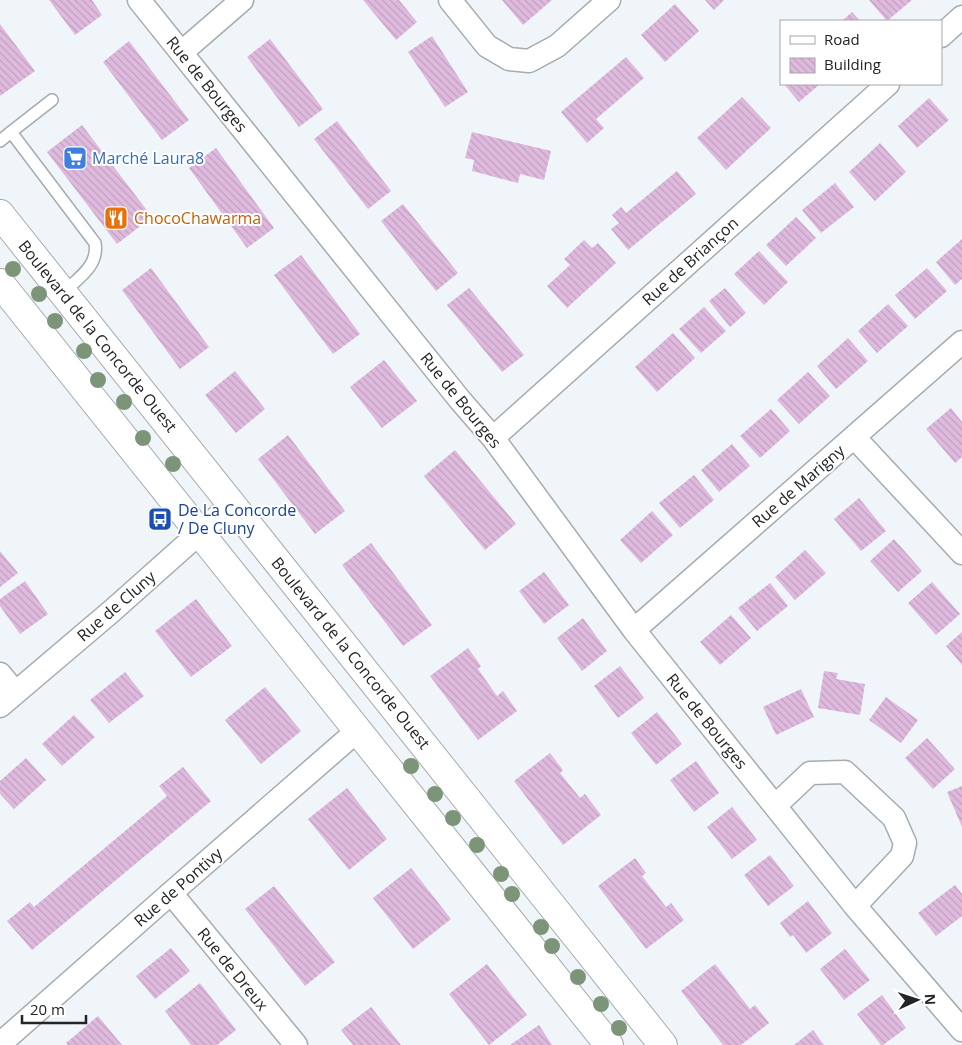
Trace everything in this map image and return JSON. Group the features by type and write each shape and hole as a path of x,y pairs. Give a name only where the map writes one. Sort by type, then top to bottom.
{"street":[{"name":"Rue de Bourges","path":"139,0 460,400 493,438 634,630 855,906 962,1030"},
{"path":"182,52 242,0"},
{"path":"450,0 487,46 509,60 529,61 557,46 609,0"},
{"path":"942,35 962,17"},
{"name":"Rue de Briançon","path":"493,438 887,85"},
{"name":"Boulevard de la Concorde Ouest","path":"0,214 663,1045"},
{"path":"0,283 609,1045"},
{"name":"Rue de Marigny","path":"634,630 962,342"},
{"path":"854,436 962,553"},
{"name":"Rue de Cluny","path":"8,699 113,610 232,504"},
{"path":"0,674 8,699"},
{"name":"Rue de Pontivy","path":"0,1044 358,732"},
{"path":"775,806 810,774 844,772 894,818 905,844 902,856 855,906"},
{"name":"Rue de Dreux","path":"171,893 296,1045"}],"lane":[{"path":"0,141 52,100"},
{"path":"11,132 95,243 96,254 89,270 63,292"}],"building":[{"path":"49,0 92,0 102,15 75,35"},
{"path":"363,0 399,0 417,22 396,40"},
{"path":"502,0 552,0 523,25"},
{"path":"705,0 724,0 714,10"},
{"path":"869,0 912,0 888,20"},
{"path":"675,4 699,31 665,62 641,35"},
{"path":"852,12 859,20 843,20"},
{"path":"0,24 35,71 0,96"},
{"path":"432,36 468,92 445,107 408,52"},
{"path":"270,39 323,109 299,127 247,57"},
{"path":"129,41 189,120 162,140 103,62"},
{"path":"626,57 644,78 596,119 604,128 587,143 561,112"},
{"path":"785,85 819,85 799,102"},
{"path":"742,97 771,128 726,170 697,138"},
{"path":"929,98 949,120 917,148 898,126"},
{"path":"337,121 391,191 368,209 314,139"},
{"path":"82,125 152,217 117,244 47,152"},
{"path":"472,132 551,151 544,180 520,174 518,183 472,171 474,160 465,158"},
{"path":"880,143 906,172 875,201 849,172"},
{"path":"216,148 274,228 247,248 189,168"},
{"path":"677,171 696,194 628,250 611,229 619,223 612,215 621,207 626,213"},
{"path":"835,183 854,207 821,233 802,210"},
{"path":"403,204 458,273 436,291 381,221"},
{"path":"796,217 816,238 786,266 766,245"},
{"path":"962,239 962,279 955,285 936,262"},
{"path":"584,240 592,248 598,243 616,263 567,308 547,286 570,265 564,259"},
{"path":"759,251 788,282 764,305 734,274"},
{"path":"301,255 360,334 333,354 274,275"},
{"path":"151,268 209,347 180,369 122,290"},
{"path":"927,268 947,291 915,319 895,295"},
{"path":"469,288 524,355 502,372 447,305"},
{"path":"725,288 746,313 730,327 709,301"},
{"path":"888,304 908,326 877,353 858,331"},
{"path":"704,307 726,331 701,353 679,329"},
{"path":"673,333 695,358 657,392 635,367"},
{"path":"848,338 868,361 836,389 817,366"},
{"path":"384,360 417,401 382,428 350,387"},
{"path":"235,371 265,409 236,433 205,395"},
{"path":"808,372 830,396 799,424 777,400"},
{"path":"951,408 962,422 962,457 955,463 926,429"},
{"path":"771,409 790,431 760,458 740,436"},
{"path":"288,435 345,511 315,534 258,459"},
{"path":"732,444 750,466 719,492 701,470"},
{"path":"455,450 516,524 485,550 424,476"},
{"path":"694,475 714,500 680,528 659,503"},
{"path":"859,498 886,531 861,551 834,519"},
{"path":"652,511 673,535 641,563 620,540"},
{"path":"894,539 922,571 898,592 870,561"},
{"path":"371,543 432,625 403,646 342,565"},
{"path":"805,550 826,573 795,600 775,577"},
{"path":"0,551 18,573 0,587"},
{"path":"544,572 569,605 544,624 519,591"},
{"path":"25,581 48,614 20,634 0,606 0,599"},
{"path":"932,582 960,614 936,635 908,603"},
{"path":"770,583 788,606 757,631 738,608"},
{"path":"196,599 232,646 191,677 155,631"},
{"path":"731,615 751,638 720,665 700,642"},
{"path":"583,618 607,651 582,671 557,638"},
{"path":"962,632 962,665 946,646"},
{"path":"468,648 481,666 478,669 497,696 503,691 517,711 478,740 430,676"},
{"path":"620,666 644,698 618,718 594,686"},
{"path":"824,671 838,673 836,679 865,684 860,715 818,708"},
{"path":"125,672 144,696 109,723 90,700"},
{"path":"265,687 301,731 261,764 225,720"},
{"path":"801,689 814,717 776,735 763,707"},
{"path":"886,697 918,720 901,743 869,720"},
{"path":"657,712 682,744 656,765 631,733"},
{"path":"74,715 95,737 62,766 42,744"},
{"path":"927,738 955,769 933,789 905,758"},
{"path":"550,753 563,770 560,773 580,798 585,794 601,815 563,845 514,781"},
{"path":"26,758 46,780 14,809 0,794 0,781"},
{"path":"696,761 719,793 694,812 670,780"},
{"path":"183,767 211,801 32,950 7,921 30,902 34,907 167,796 159,786"},
{"path":"962,786 962,827 947,792"},
{"path":"347,788 387,839 349,870 308,819"},
{"path":"732,807 757,840 732,859 707,827"},
{"path":"770,855 794,886 768,906 744,875"},
{"path":"635,858 646,873 642,876 666,907 671,903 684,920 646,949 598,886"},
{"path":"411,868 451,919 413,949 373,898"},
{"path":"955,885 962,894 962,916 936,936 918,913"},
{"path":"274,886 335,962 305,986 245,909"},
{"path":"808,901 832,933 806,953 793,935 790,937 780,923"},
{"path":"171,948 190,971 155,999 136,976"},
{"path":"845,949 870,980 844,1000 820,969"},
{"path":"487,964 527,1015 489,1045 449,994"},
{"path":"715,964 750,1009 755,1005 769,1023 741,1045 723,1045 681,991"},
{"path":"200,983 236,1030 217,1045 191,1045 165,1011"},
{"path":"882,995 906,1028 881,1045 857,1014"},
{"path":"371,1007 401,1045 353,1045 341,1030"},
{"path":"98,1016 122,1045 68,1045 66,1043"},
{"path":"539,1025 552,1045 510,1045"},
{"path":"813,1030 824,1045 794,1045"}],"place":[{"name":"Marché Laura8","path":"75,158"},
{"name":"ChocoChawarma","path":"116,218"},
{"name":"De La Concorde / De Cluny","path":"160,519"}]}
